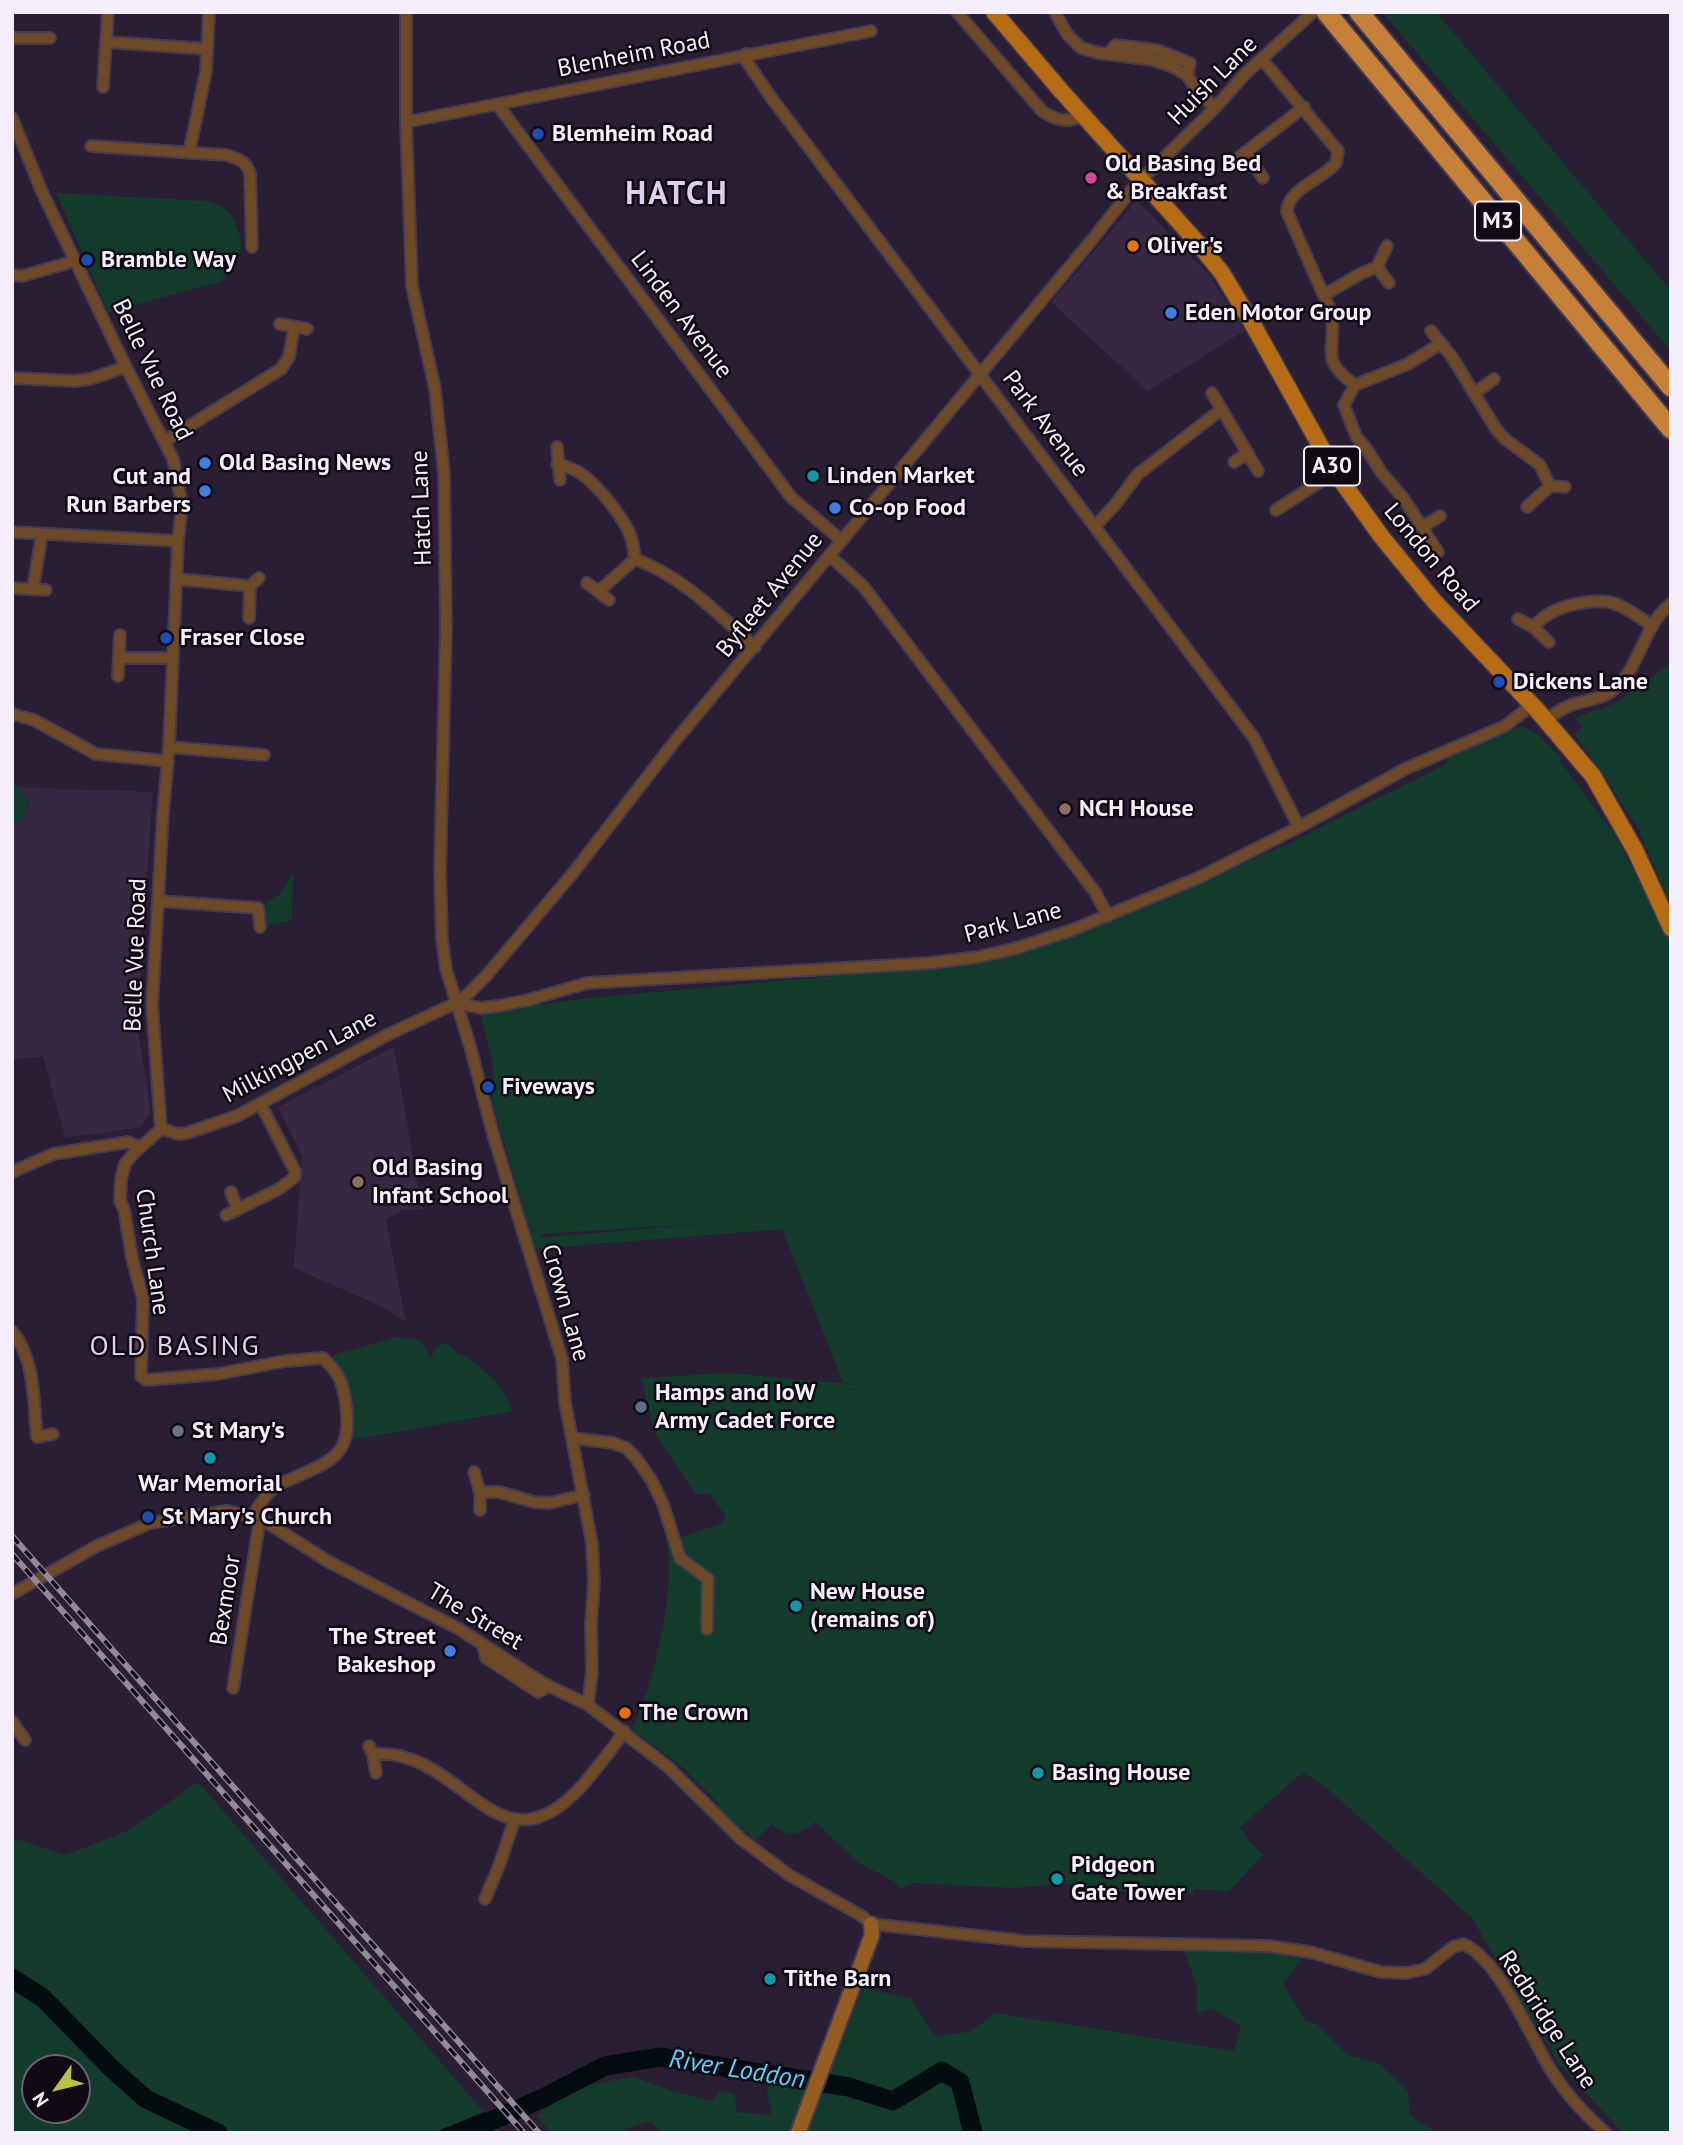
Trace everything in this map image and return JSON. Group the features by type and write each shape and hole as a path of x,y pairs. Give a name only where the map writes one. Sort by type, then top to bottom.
{"highway":[{"name":"M3","path":"1326,12 1671,429"},
{"name":"M3","path":"1359,12 1671,387"}],"main road":[{"name":"London Road","path":"994,12 1197,242 1229,285 1335,472 1412,576 1584,764 1604,792 1635,850 1671,928"}],"street":[{"path":"103,87 108,12"},
{"path":"189,153 206,71 209,12"},
{"name":"Hatch Lane","path":"406,12 412,286 435,389 444,473 446,628 440,910 446,969 456,1003"},
{"path":"957,12 1042,111 1053,118 1067,121 1082,114"},
{"path":"1055,12 1067,33 1081,48 1153,60 1171,66 1187,75 1214,108"},
{"name":"Huish Lane","path":"1142,179 1313,12"},
{"name":"Blenheim Road","path":"407,122 871,31"},
{"path":"12,38 45,38 41,51"},
{"path":"107,42 207,49"},
{"name":"Park Avenue","path":"746,54 747,62 770,96 1254,738 1299,827"},
{"path":"1262,59 1338,151 1338,158 1332,168 1295,195 1287,204 1287,212 1331,313 1334,328 1331,360 1337,371 1355,385"},
{"name":"Linden Avenue","path":"497,104 791,497 842,541"},
{"path":"1233,162 1304,107"},
{"name":"Belle Vue Road","path":"12,118 29,164 173,459 182,505 152,1005 161,1129"},
{"path":"91,146 226,155 248,166 252,186 247,219 252,247"},
{"path":"1246,152 1263,178"},
{"name":"Byfleet Avenue","path":"456,1003 486,976 573,873 675,741 1091,241 1115,207 1142,179"},
{"path":"1324,295 1377,267 1387,246"},
{"path":"12,275 22,276 75,261"},
{"path":"1377,267 1390,283"},
{"path":"280,324 307,329"},
{"path":"165,441 281,369 289,357 294,328"},
{"path":"1431,331 1475,393 1496,429 1540,465 1550,486"},
{"path":"1438,552 1404,499 1356,436 1344,405 1355,385 1408,364 1440,344"},
{"path":"12,379 75,381 126,367"},
{"path":"1475,393 1494,379"},
{"path":"1212,393 1258,471"},
{"path":"1095,526 1138,474 1222,409"},
{"path":"557,447 560,480"},
{"path":"1234,462 1248,453"},
{"path":"557,464 585,476 623,521 631,538 635,559"},
{"path":"1276,510 1335,472"},
{"path":"1527,507 1550,486 1565,487"},
{"path":"1422,527 1440,516"},
{"path":"12,532 178,541"},
{"path":"33,588 41,534"},
{"path":"830,556 863,586 1095,892 1108,916"},
{"path":"599,591 635,559"},
{"path":"635,559 658,568 685,586 755,647"},
{"path":"249,618 250,586 259,578"},
{"path":"176,579 250,586"},
{"path":"587,583 609,600"},
{"path":"13,588 46,590"},
{"path":"1533,627 1557,608 1604,600 1613,602 1653,626"},
{"path":"1546,721 1568,706 1608,694 1616,688 1625,678 1653,626 1671,604"},
{"path":"1518,619 1533,627 1549,642"},
{"path":"118,676 120,635"},
{"path":"119,658 172,658"},
{"name":"Park Lane","path":"456,1003 481,1009 527,1000 587,983 852,969 978,957 1017,948 1108,916 1198,878 1407,768 1506,726 1532,705"},
{"path":"12,714 34,720 96,754 167,761"},
{"path":"169,747 264,755"},
{"path":"158,901 258,908 260,927"},
{"name":"Milkingpen Lane","path":"161,1129 179,1134 187,1133 261,1105 387,1035 456,1003"},
{"name":"Crown Lane","path":"456,1003 562,1360 565,1402 592,1544 594,1582 591,1691 588,1705"},
{"path":"226,1215 279,1189 295,1177 295,1171 261,1105"},
{"name":"Church Lane","path":"161,1129 139,1147 125,1164 120,1192 132,1258 144,1298 141,1376 146,1380 218,1374 285,1361 323,1358 337,1370 343,1388 347,1416 346,1442 328,1461 276,1486 260,1504 256,1517"},
{"path":"12,1172 53,1154 128,1142 139,1147"},
{"path":"231,1192 238,1210"},
{"path":"12,1332 23,1345 29,1361 37,1437 53,1434"},
{"path":"572,1438 599,1440 626,1448 644,1470 663,1504 680,1558 708,1579 707,1629"},
{"path":"474,1472 480,1492 480,1510"},
{"path":"480,1492 499,1492 534,1502 549,1503 584,1495"},
{"name":"The Street","path":"12,1594 97,1546 149,1523 227,1511 256,1517 329,1562 401,1597 549,1686 588,1705 668,1767 741,1839 789,1875 862,1916 871,1924"},
{"name":"Bexmoor","path":"233,1688 256,1517"},
{"path":"12,1721 25,1740"},
{"path":"376,1773 371,1750 390,1752 423,1763 489,1810 514,1821 545,1815 576,1795 624,1731"},
{"path":"485,1899 514,1821"},
{"path":"798,2133 872,1935 871,1924"},
{"name":"Redbridge Lane","path":"871,1924 1026,1941 1268,1946 1310,1952 1381,1972 1406,1973 1425,1969 1453,1947 1463,1944 1469,1946 1488,1964 1517,2008 1551,2071 1570,2097 1606,2133"}],"shaded area":[{"path":"1137,200 1209,275 1244,331 1148,391 1051,302"},
{"path":"12,787 153,792 147,875 140,901 138,1031 151,1114 140,1127 65,1137 43,1056 12,1060"},
{"name":"Old Basing Infant School","path":"394,1047 422,1209 402,1210 386,1220 406,1322 383,1307 294,1268 302,1156 278,1107"},
{"path":"484,2112 494,2123 474,2133 433,2133"}],"green space":[{"path":"1382,12 1436,12 1671,291 1671,351"},
{"path":"56,193 209,201 224,208 233,218 241,239 241,248 229,272 219,282 108,312"},
{"path":"1671,663 1671,906 1639,830 1574,734 1582,728 1575,718 1616,703"},
{"path":"1523,726 1538,735 1561,758 1560,761 1614,834 1659,918 1671,918 1671,2133 1623,2133 1560,2065 1471,1917 1330,1791 1303,1772 1240,1827 1263,1855 1229,1891 1193,1889 1193,1894 1119,1891 1065,1884 1056,1889 1052,1884 1015,1888 913,1883 901,1889 897,1883 859,1863 815,1822 793,1833 783,1832 771,1824 756,1840 717,1808 720,1805 682,1767 631,1729 647,1692 661,1636 669,1580 669,1557 665,1542 721,1524 726,1517 710,1494 696,1494 655,1434 641,1378 730,1373 856,1385 843,1382 782,1229 535,1249 492,1101 493,1063 481,1017 501,1010 590,998 911,969 979,960 1123,914 1284,846 1446,764 1448,755","holes":["710,1223 541,1238 540,1234"]},
{"path":"12,786 17,786 30,804 21,819 15,823 12,823"},
{"path":"293,873 292,920 260,927 258,908 280,894"},
{"path":"396,1337 420,1340 431,1358 436,1348 445,1342 493,1379 512,1411 347,1441 343,1387 324,1358"},
{"path":"198,1782 502,2133 12,2133 12,1838 66,1855 127,1831"},
{"path":"1181,1943 1268,1946 1301,1960 1283,1983 1306,2022 1317,2024 1347,2055 1378,2063 1408,2091 1410,2115 1436,2133 661,2133 651,2121 625,2129 625,2133 551,2133 537,2116 557,2098 591,2084 634,2077 674,2092 712,2101 719,2091 735,2095 736,2112 772,2115 767,2090 773,2078 812,2084 812,2113 863,1988 911,1999 934,2036 969,2032 996,2013 1234,2051 1241,2026 1211,2008 1197,2014 1197,1986"}],"waterway":[{"name":"River Loddon","path":"12,1978 43,1998 112,2069 146,2099 218,2133"},
{"name":"River Loddon","path":"464,2133 543,2098 605,2066 660,2057 849,2087 893,2101 942,2071 960,2082 973,2133"}],"railway":[{"path":"12,1536 539,2133"},
{"path":"12,1554 524,2133"}],"place":[{"name":"Blemheim Road","path":"538,134"},
{"name":"Old Basing Bed & Breakfast","path":"1091,178"},
{"name":"Oliver's","path":"1133,246"},
{"name":"Bramble Way","path":"87,260"},
{"name":"Eden Motor Group","path":"1171,313"},
{"name":"Old Basing News","path":"205,463"},
{"name":"Linden Market","path":"813,476"},
{"name":"Cut and Run Barbers","path":"205,491"},
{"name":"Co-op Food","path":"835,508"},
{"name":"Fraser Close","path":"166,638"},
{"name":"Dickens Lane","path":"1499,682"},
{"name":"NCH House","path":"1065,809"},
{"name":"Fiveways","path":"488,1087"},
{"name":"Old Basing Infant School","path":"358,1182"},
{"name":"Hamps and IoW Army Cadet Force","path":"641,1407"},
{"name":"St Mary's","path":"178,1431"},
{"name":"War Memorial","path":"210,1458"},
{"name":"St Mary's Church","path":"148,1517"},
{"name":"New House (remains of)","path":"796,1606"},
{"name":"The Street Bakeshop","path":"450,1651"},
{"name":"The Crown","path":"625,1713"},
{"name":"Basing House","path":"1038,1773"},
{"name":"Pidgeon Gate Tower","path":"1057,1879"},
{"name":"Tithe Barn","path":"770,1979"}],"district":[{"name":"HATCH","path":"677,195"},
{"name":"OLD BASING","path":"175,1347"}]}
